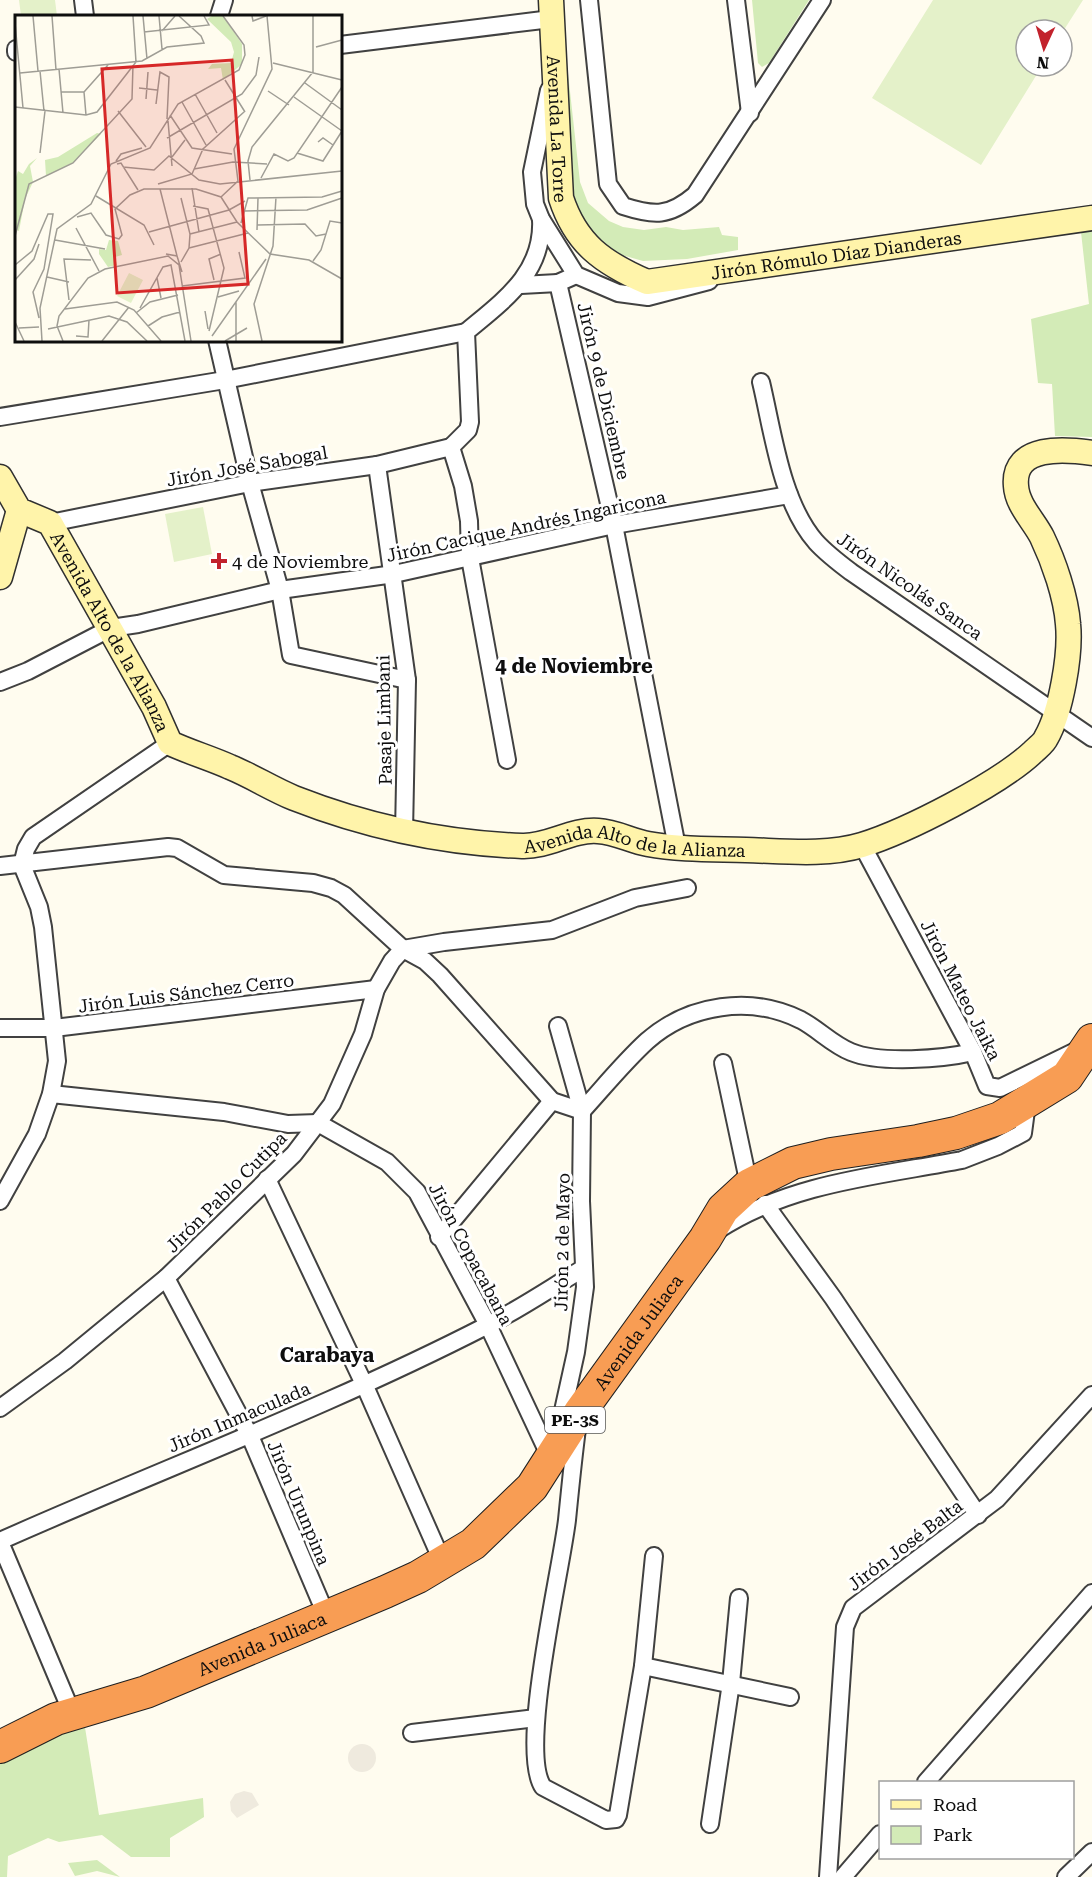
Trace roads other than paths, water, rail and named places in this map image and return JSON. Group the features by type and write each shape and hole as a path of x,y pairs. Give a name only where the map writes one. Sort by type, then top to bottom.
{"highway":[{"name":"Avenida Juliaca","path":"0,1747 72,1713 146,1692 327,1617 417,1577 473,1544 532,1487 579,1412 705,1239 723,1209 757,1195 793,1163 831,1154 956,1133 1000,1118 1067,1077 1090,1042"}],"street":[{"path":"83,0 85,15"},
{"path":"219,15 224,0"},
{"path":"590,0 608,184 623,206 657,213 669,213 695,195 822,0"},
{"path":"736,0 750,113"},
{"path":"342,45 551,10"},
{"name":"Avenida La Torre","path":"551,10 561,198 569,222 590,249"},
{"path":"555,65 532,172 535,204 541,219 576,275 618,292 648,297 694,286 738,270"},
{"name":"Jirón Rómulo Díaz Dianderas","path":"590,249 611,265 647,282 1092,218"},
{"path":"0,417 225,380 466,332 521,285 538,250 541,219"},
{"name":"Jirón 9 de Diciembre","path":"576,275 558,283 614,525 677,846"},
{"path":"521,285 558,283"},
{"path":"466,332 470,422 468,430 451,447 463,486 469,520 470,558 507,760"},
{"path":"217,342 250,483 280,590 289,650 294,657 407,680"},
{"name":"Jirón Nicolás Sanca","path":"761,382 789,495 804,525 831,556 1092,738"},
{"name":"Jirón José Sabogal","path":"50,523 250,483 376,465 451,447"},
{"name":"Avenida Alto de la Alianza","path":"19,510 50,523 111,628 154,707 170,743 231,767 293,798 404,833 468,842 525,846 591,830 612,833 648,844 806,851 862,845 932,814 1025,759 1046,740 1060,700 1069,642 1067,612 1043,538 1019,498 1016,475 1027,459 1035,453 1062,450 1092,453"},
{"name":"Pasaje Limbani","path":"376,465 394,574 407,680 404,833"},
{"path":"0,477 19,510 0,577"},
{"name":"Jirón Cacique Andrés Ingaricona","path":"0,682 28,671 111,628 138,624 280,590 394,574 614,525 789,495"},
{"path":"0,1201 37,1134 51,1094 57,1061 43,927 39,907 22,865 28,843 33,837 170,743"},
{"name":"Jirón Mateo Jaika","path":"862,845 973,1052 987,1086 1000,1088 1090,1042"},
{"path":"0,866 168,847 177,849 224,875 313,883 330,888 344,895 403,949 425,961 440,975 552,1101 582,1111 647,1041 691,1014 712,1009 764,1007 785,1012 821,1031 850,1052 862,1055 908,1059 953,1056 973,1052"},
{"path":"403,949 552,930 635,898 687,888"},
{"name":"Jirón Pablo Cutipa","path":"0,1408 65,1361 166,1278 294,1154 318,1123 343,1083 376,989 392,961 403,949"},
{"name":"Jirón Luis Sánchez Cerro","path":"0,1028 54,1028 376,989"},
{"name":"Jirón 2 de Mayo","path":"551,1459 576,1352 585,1287 581,1201 582,1111 558,1026"},
{"path":"723,1063 757,1195 833,1298 978,1515"},
{"path":"51,1094 224,1112 288,1124 318,1123"},
{"path":"439,1237 552,1101"},
{"name":"Jirón Copacabana","path":"318,1123 387,1162 417,1192 488,1325 551,1459"},
{"path":"267,1179 364,1384 443,1563"},
{"name":"Jirón Inmaculada","path":"0,1541 119,1488 250,1436 364,1384 488,1325 584,1268"},
{"name":"Jirón Urunpina","path":"166,1278 250,1436 327,1617"},
{"name":"Jirón José Balta","path":"828,1877 845,1627 849,1616 860,1601 978,1515 1037,1458 1092,1395"},
{"path":"579,1412 567,1520 536,1718 536,1768 543,1787 606,1820 616,1819 643,1666 654,1556"},
{"path":"0,1541 72,1713"},
{"path":"927,1781 1092,1593"},
{"path":"710,1824 731,1683 739,1598"},
{"path":"643,1666 790,1696"},
{"path":"412,1733 536,1718"},
{"path":"843,1877 879,1835"},
{"path":"1066,1877 1092,1852"}],"place":[{"name":"4 de Noviembre","path":"219,561"}],"district":[{"name":"4 de Noviembre","path":"574,666"},
{"name":"Carabaya","path":"327,1355"}]}
